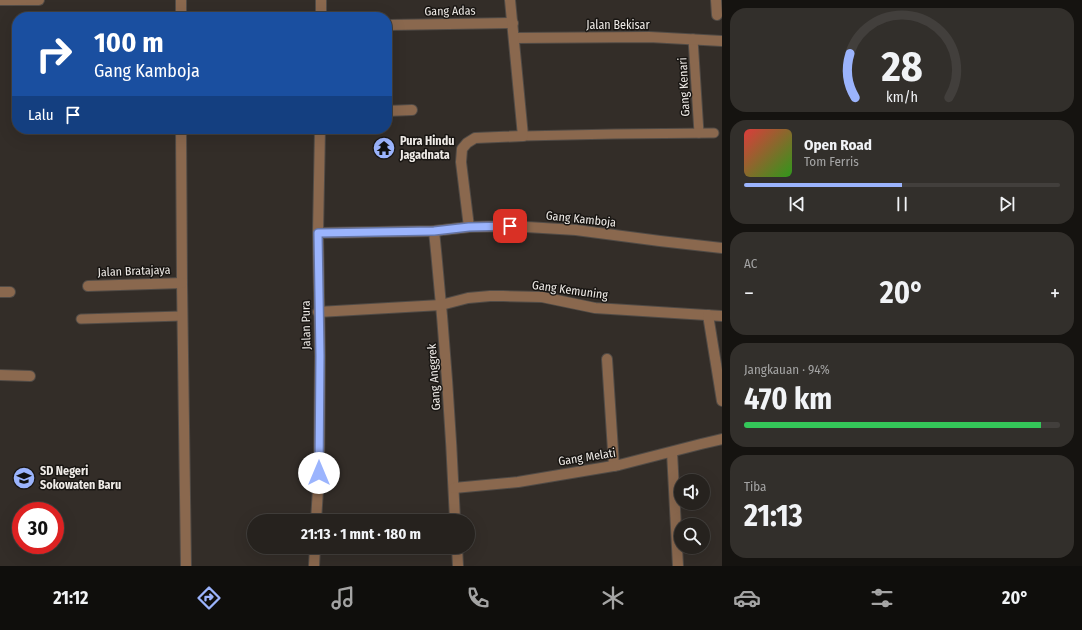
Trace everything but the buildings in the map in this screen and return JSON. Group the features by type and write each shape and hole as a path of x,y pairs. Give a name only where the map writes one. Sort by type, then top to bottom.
{"street":[{"path":"0,0 39,0"},
{"path":"181,12 182,0"},
{"path":"321,0 321,12"},
{"path":"469,227 461,162 462,149 467,143 475,138 523,136 510,0"},
{"path":"716,0 717,15"},
{"name":"Gang Adas","path":"392,26 513,23"},
{"name":"Jalan Bekisar","path":"514,38 649,37 722,41"},
{"path":"392,111 412,110"},
{"path":"181,134 186,566"},
{"name":"Jalan Pura","path":"316,514 319,473 320,356 318,312 318,233 320,134"},
{"name":"Gang Kamboja","path":"318,233 434,231 469,227 510,226 576,230 722,248"},
{"name":"Gang Anggrek","path":"434,231 450,425 455,514"},
{"name":"Jalan Bratajaya","path":"88,286 182,283"},
{"name":"Gang Kemuning","path":"318,312 441,305 468,298 502,296 542,298 595,308 722,316"},
{"path":"708,315 722,401"},
{"path":"607,359 614,466"},
{"path":"0,375 30,376"},
{"name":"Gang Melati","path":"454,488 518,482 614,466 722,439"},
{"path":"672,452 678,566"},
{"path":"314,566 315,554"},
{"path":"457,554 458,566"}],"lane":[{"name":"Gang Kenari","path":"694,39 699,133"},
{"path":"523,136 714,133"},
{"path":"82,319 182,316"}],"place":[{"name":"Pura Hindu Jagadnata","path":"384,148"},
{"name":"SD Negeri Sokowaten Baru","path":"24,478"}],"route":[{"path":"319,473 320,356 318,312 318,233 434,231 469,227 510,226"}]}
